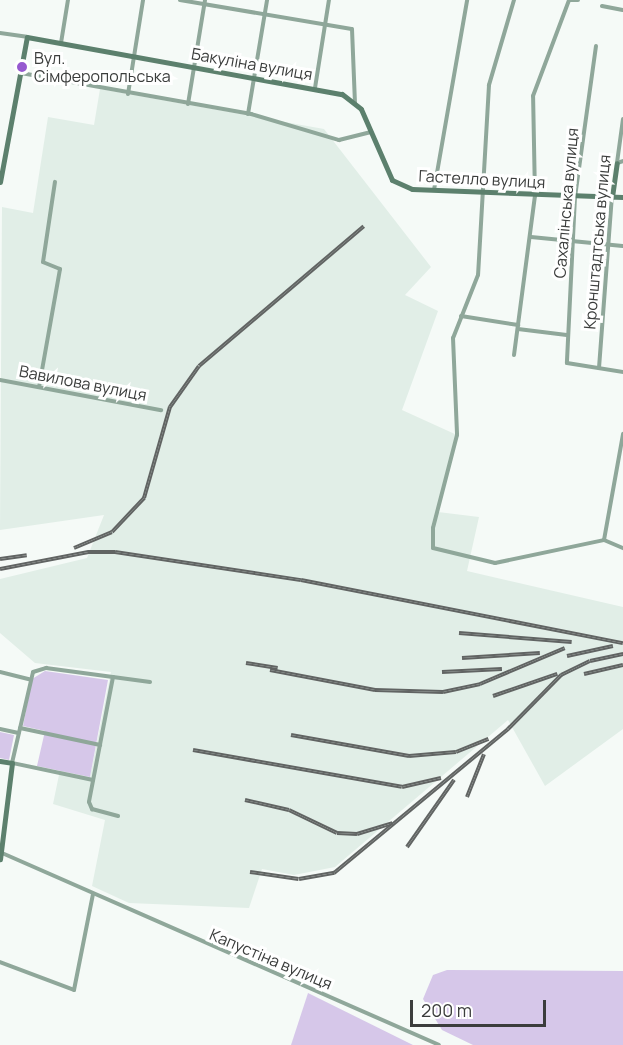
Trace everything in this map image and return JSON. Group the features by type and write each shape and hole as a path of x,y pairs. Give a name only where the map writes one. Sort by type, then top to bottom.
{"street":[{"path":"61,43 68,0"},
{"path":"128,94 143,0"},
{"path":"180,0 205,2 352,29 355,103"},
{"path":"248,114 267,0"},
{"path":"315,88 329,0"},
{"path":"434,191 467,0"},
{"path":"514,0 489,85 478,275 453,338 457,435 433,528 433,548 512,563 543,551 604,540 623,549"},
{"path":"514,355 535,196 533,96 568,0 578,0"},
{"path":"188,104 205,2"},
{"path":"602,6 623,10"},
{"name":"Бакуліна вулиця","path":"0,33 315,88 355,103"},
{"path":"0,182 27,37"},
{"name":"Сахалінська вулиця","path":"596,46 575,196 567,363 599,368"},
{"path":"21,73 248,114 339,140 371,132"},
{"name":"Гастелло вулиця","path":"355,103 371,132 392,180 434,191 623,197"},
{"name":"Кронштадтська вулиця","path":"599,368 612,197 620,162 623,119"},
{"path":"39,387 60,269 43,262 55,183"},
{"path":"531,237 573,239 623,246"},
{"path":"461,316 567,335"},
{"path":"599,368 623,372"},
{"name":"Вавилова вулиця","path":"0,380 161,410"},
{"path":"604,540 623,434"},
{"path":"1,856 12,763 29,679 39,668 150,682"},
{"path":"0,672 29,679"},
{"path":"113,677 93,780 90,808 118,816"},
{"path":"0,729 100,745"},
{"path":"0,760 93,780"},
{"name":"Капустіна вулиця","path":"1,856 439,1045"},
{"path":"0,962 74,990 93,894"}],"shaded area":[{"path":"100,89 324,129 431,267 405,295 438,311 402,410 457,435 438,512 479,517 467,571 623,607 623,729 545,786 508,720 335,867 294,875 262,869 249,908 129,903 92,886 105,820 53,804 60,770 90,777 111,672 35,663 0,633 0,579 87,558 104,515 0,530 2,207 33,213 48,117 94,125"},
{"path":"45,671 108,680 90,777 37,766 45,731 23,726 32,679"},
{"path":"0,732 14,735 9,760 0,758"},
{"path":"447,970 623,971 623,1045 473,1045 442,1030 423,999 433,975"},
{"path":"308,993 413,1045 291,1045"}],"railway":[{"path":"74,548 112,532 144,498 170,407 199,366 364,226"},
{"path":"0,569 88,552 115,552 301,580 623,643"},
{"path":"0,559 27,555"},
{"path":"459,633 572,642"},
{"path":"567,656 613,646"},
{"path":"270,670 375,690 443,692 480,684 565,648"},
{"path":"462,658 540,653"},
{"path":"250,872 299,879 334,873 508,729 561,675 590,661 623,654"},
{"path":"246,663 278,668"},
{"path":"584,674 623,665"},
{"path":"442,672 502,669"},
{"path":"493,696 557,674"},
{"path":"291,735 409,756 456,752 489,739"},
{"path":"193,750 402,787 441,778"},
{"path":"467,797 484,754"},
{"path":"407,847 454,780"},
{"path":"245,800 289,810 337,833 357,834 392,823"}],"place":[{"name":"Вул. Сімферопольська","path":"22,67"}]}
